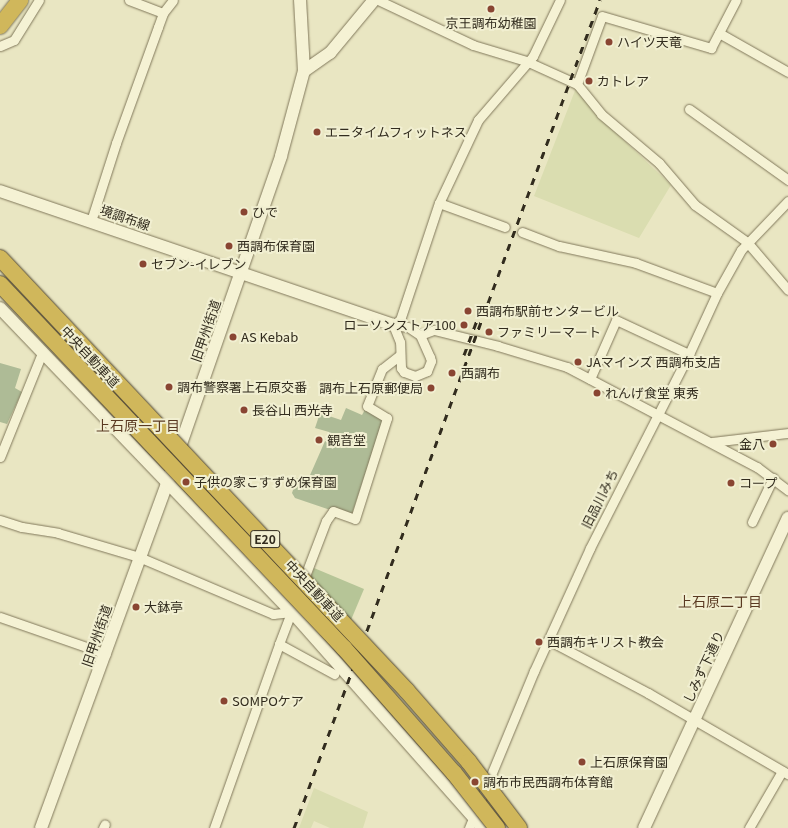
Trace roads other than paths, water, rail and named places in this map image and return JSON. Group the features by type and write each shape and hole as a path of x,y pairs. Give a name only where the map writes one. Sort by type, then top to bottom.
{"highway":[{"path":"0,13 5,0"},
{"path":"0,26 20,0"},
{"name":"中央自動車道","path":"0,258 407,691 469,762 519,828"},
{"name":"中央自動車道","path":"0,284 21,308 344,648 454,773 497,828"},
{"path":"0,288 21,308"}],"main road":[{"name":"旧甲州街道","path":"42,828 106,654 139,557 167,484 281,156 304,71 300,0"},
{"path":"304,71 330,52 374,0"},
{"name":"境調布線","path":"0,191 241,271 392,325"},
{"path":"0,308 167,484 292,612 472,823 483,828"},
{"name":"しみず下通り","path":"644,828 788,518"}],"street":[{"path":"0,46 14,40 39,0"},
{"path":"129,0 163,13"},
{"path":"92,221 116,143 163,13 173,0"},
{"path":"378,0 473,45 526,61 577,84 601,114 659,163 696,205 747,242 788,290"},
{"path":"392,325 400,320 439,203 478,120 526,61 533,56 560,0"},
{"path":"577,84 602,16 711,48 736,0"},
{"path":"719,33 788,72"},
{"path":"689,109 788,180"},
{"name":"旧品川みち","path":"472,823 548,640 604,518 658,416 717,293 747,242 788,201"},
{"path":"439,203 505,227"},
{"path":"522,232 559,246 636,264 717,293"},
{"path":"590,379 616,320 689,354"},
{"path":"392,325 403,325 420,335 430,357 427,371 414,376 404,372 399,363 400,342 392,325"},
{"path":"400,342 412,330"},
{"path":"420,335 434,330 548,360 590,379 710,442 773,478 788,490"},
{"path":"0,457 42,353"},
{"path":"214,828 279,644 330,513 333,511 355,519 387,418 367,406 382,369 400,355"},
{"path":"710,442 788,433"},
{"path":"752,522 773,478"},
{"path":"0,520 22,527 58,533 139,557 273,614 292,612"},
{"path":"0,617 106,654"},
{"path":"548,640 648,694 694,722 785,772 749,828"},
{"path":"279,644 334,674"}],"railway":[{"path":"294,828 600,0"},
{"path":"464,355 483,304"}],"place":[{"name":"京王調布幼稚園","path":"491,9"},
{"name":"ハイツ天竜","path":"609,42"},
{"name":"カトレア","path":"589,81"},
{"name":"エニタイムフィットネス","path":"317,132"},
{"name":"ひで","path":"244,212"},
{"name":"西調布保育園","path":"229,246"},
{"name":"セブン-イレブン","path":"143,264"},
{"name":"西調布駅前センタービル","path":"468,311"},
{"name":"ローソンストア100","path":"464,325"},
{"name":"ファミリーマート","path":"489,332"},
{"name":"AS Kebab","path":"233,337"},
{"name":"JAマインズ 西調布支店","path":"578,362"},
{"name":"西調布","path":"452,373"},
{"name":"調布警察署上石原交番","path":"169,387"},
{"name":"調布上石原郵便局","path":"431,388"},
{"name":"れんげ食堂 東秀","path":"597,393"},
{"name":"長谷山 西光寺","path":"244,410"},
{"name":"観音堂","path":"319,440"},
{"name":"金八","path":"773,444"},
{"name":"子供の家こすずめ保育園","path":"186,482"},
{"name":"コープ","path":"731,483"},
{"name":"大鉢亭","path":"136,607"},
{"name":"西調布キリスト教会","path":"539,642"},
{"name":"SOMPOケア","path":"224,701"},
{"name":"上石原保育園","path":"582,762"},
{"name":"調布市民西調布体育館","path":"475,782"}],"district":[{"name":"上石原一丁目","path":"138,425"},
{"name":"上石原二丁目","path":"720,601"}]}
